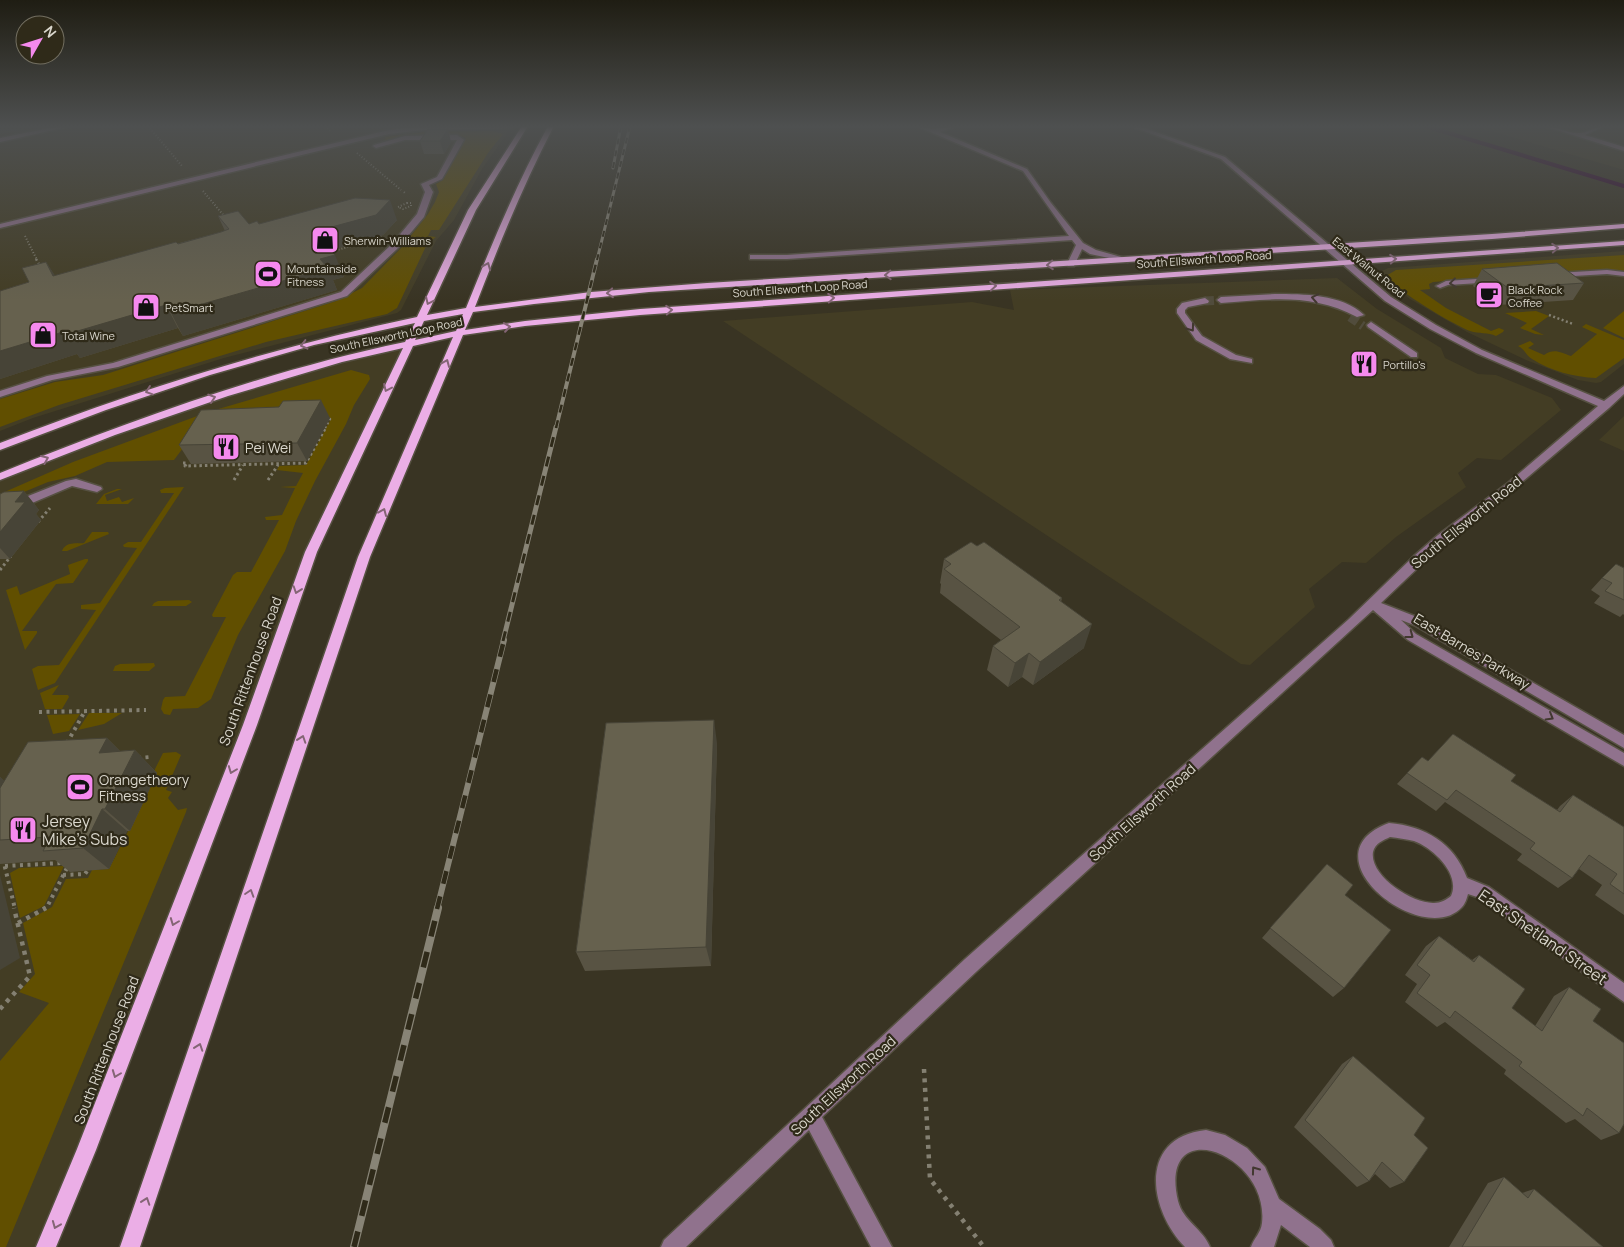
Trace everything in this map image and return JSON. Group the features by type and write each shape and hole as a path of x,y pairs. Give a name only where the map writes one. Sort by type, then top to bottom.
{"main road":[{"name":"South Rittenhouse Road","path":"46,1247 90,1141 243,743 311,552 476,202 487,184"},
{"path":"130,1247 364,557 521,184"},
{"name":"South Ellsworth Loop Road","path":"0,447 100,408 207,372 315,342 420,319 546,300 640,290 1071,264 1624,226"},
{"name":"South Ellsworth Loop Road","path":"0,477 89,442 206,400 300,371 408,344 525,324 640,312 1624,243"}],"street":[{"path":"0,226 173,184"},
{"path":"0,394 50,378 115,365 344,294 394,247 421,215 429,192 425,184"},
{"path":"1035,184 1080,246 1093,252 1128,260"},
{"name":"East Walnut Road","path":"1253,184 1388,299 1459,342 1606,406"},
{"path":"753,257 788,257 1074,238"},
{"path":"1071,264 1080,246"},
{"path":"1550,276 1607,272 1624,274"},
{"path":"1440,286 1446,283 1503,279"},
{"path":"1221,300 1287,296 1313,297 1341,305 1360,316"},
{"path":"1205,302 1185,305 1180,313 1199,338 1233,357 1249,361"},
{"path":"1341,305 1341,310 1350,317"},
{"path":"1367,325 1400,343 1401,347 1414,355"},
{"name":"South Ellsworth Road","path":"671,1247 971,966 1373,603 1442,538 1512,485 1624,389"},
{"path":"0,515 7,509 63,484 76,482 98,489"},
{"name":"East Barnes Parkway","path":"1373,603 1418,622 1624,742"},
{"name":"East Barnes Parkway","path":"1373,603 1412,637 1624,760"},
{"name":"East Shetland Street","path":"1462,883 1460,895 1454,904 1444,910 1430,911 1414,908 1399,901 1384,890 1374,878 1367,865 1366,852 1369,841 1377,834 1389,830 1404,831 1420,836 1434,844 1447,856 1457,870 1462,883 1483,892 1624,994"},
{"path":"811,1115 882,1247"},
{"path":"1200,1247 1180,1225 1172,1212 1167,1194 1166,1175 1170,1159 1180,1147 1193,1141 1208,1140 1224,1144 1241,1154 1255,1169 1265,1186 1271,1205 1272,1225 1266,1242 1261,1247"},
{"path":"1271,1205 1313,1236 1324,1247"}],"path":[{"path":"394,184 401,190"},
{"path":"203,191 227,220"},
{"path":"402,203 412,204 410,207 403,209 397,208 402,203"},
{"path":"401,214 403,209"},
{"path":"25,236 42,269"},
{"path":"328,258 324,254 384,237"},
{"path":"1549,315 1573,324"},
{"path":"183,463 187,462 185,466 306,464 330,419 324,415"},
{"path":"268,480 278,464"},
{"path":"234,480 244,465"},
{"path":"194,472 197,466"},
{"path":"34,528 51,506"},
{"path":"0,570 17,549"},
{"path":"39,712 146,710"},
{"path":"66,743 85,711"},
{"path":"131,758 150,757"},
{"path":"0,1008 30,976 1,849"},
{"path":"4,866 69,862 47,907 18,923"},
{"path":"63,875 85,874 87,870"},
{"path":"924,1069 930,1179 984,1247"}],"shaded area":[{"path":"0,184 474,184 454,220 436,241 401,310 397,313 224,358 33,418 0,431"},
{"path":"436,184 468,184 439,230 431,230 428,236 436,237 427,244 397,308 387,314 266,342 59,405 0,427 0,399 55,382 103,375 336,301 362,288 402,247 428,214 439,192"},
{"path":"1624,251 1624,364 1601,382 1596,383 1578,380 1526,360 1467,332 1410,299 1381,274 1382,271 1388,268"},
{"path":"1624,255 1624,271 1599,270 1433,282 1429,284 1430,289 1420,290 1446,308 1491,331 1499,328 1504,330 1496,336 1470,331 1451,322 1401,290 1386,276 1396,270"},
{"name":"Portillo's","path":"1337,278 1377,309 1441,348 1445,358 1478,374 1496,375 1552,398 1561,410 1501,460 1477,458 1458,473 1466,487 1396,537 1366,563 1342,562 1309,589 1315,607 1250,665 1241,664 723,321 972,302 1014,310 1010,290"},
{"path":"1536,311 1549,316 1531,329 1544,335 1535,334 1520,328 1527,323 1505,313"},
{"path":"1624,311 1624,338 1603,328"},
{"path":"1586,324 1624,340 1624,358 1596,378 1571,375 1547,367 1530,358 1518,346 1530,341 1534,344 1528,348 1544,355 1554,351 1571,356 1597,334 1582,327"},
{"path":"408,344 314,545 46,1247 0,1247 0,477 206,399"},
{"path":"351,370 369,375 370,379 354,405 346,424 315,481 296,521 285,551 238,635 211,699 198,708 173,709 170,715 164,714 161,709 163,700 165,697 185,696 226,617 213,617 212,615 233,575 237,572 251,572 279,520 266,520 265,517 282,515 295,488 280,487 296,486 303,473 277,470 279,466 306,465 331,419 319,409 186,444 174,460 107,462 75,476 48,482 0,502 0,494 73,462 208,412"},
{"path":"1624,416 1624,451 1599,440"},
{"path":"184,487 55,683 38,690 32,669 38,666 59,665 96,610 81,609 81,605 100,603 137,548 124,547 123,545 128,542 141,542 174,493 161,493 160,490"},
{"path":"122,489 105,495 107,501 119,497 122,502 134,498 128,504 96,504 104,494"},
{"path":"92,532 108,532 109,534 67,551 62,551 69,544 84,543"},
{"path":"88,559 88,561 73,583 56,584 22,631 37,631 25,650 6,590 17,586 20,595 70,574 68,565"},
{"path":"189,600 192,602 186,606 152,606 158,601"},
{"path":"154,663 155,666 149,671 113,671 115,666 120,664"},
{"path":"59,685 52,695 68,695 69,697 62,709 45,709 40,693"},
{"path":"89,713 122,713 104,724 78,730"},
{"path":"80,714 69,731 53,734 47,715"},
{"path":"176,752 181,755 166,790 172,792 168,798 178,810 187,808 186,812 6,1247 0,1247 0,1061 49,1003 19,992 35,974 23,923 52,907 66,879 88,878 92,870 109,869 157,774 153,773 163,753"},
{"path":"64,866 44,906 20,918 10,873 19,868"}],"building":[{"path":"355,198 390,200 376,215 313,232 335,255 320,259 328,268 171,313 166,305 64,335 63,332 0,351 0,291 29,282 22,268 46,262 53,276 229,229 218,216 238,211 249,224 257,221 259,224"},
{"path":"1557,263 1584,283 1508,288 1482,269"},
{"path":"321,400 297,443 179,445 201,410 279,407 283,401"},
{"path":"24,491 15,502 25,502 0,532 0,494"},
{"path":"971,542 977,546 984,542 1062,598 1059,600 1092,624 1040,662 1029,653 1015,663 993,646 1020,627 944,569 951,564 944,559"},
{"path":"1616,564 1624,568 1624,600 1605,591 1612,583 1602,578"},
{"path":"714,720 706,947 576,952 606,723"},
{"path":"1453,734 1516,775 1511,781 1560,812 1573,795 1624,827 1624,894 1610,884 1617,874 1589,855 1572,878 1530,849 1535,843 1456,790 1447,800 1407,773 1422,757 1428,761"},
{"path":"107,738 99,753 135,750 83,848 43,851 50,837 0,840 0,788 28,742"},
{"path":"1327,864 1353,885 1345,895 1391,930 1344,988 1270,928"},
{"path":"1439,936 1474,962 1479,955 1525,989 1512,1008 1542,1031 1569,987 1601,1009 1593,1021 1624,1043 1624,1124 1619,1133 1587,1108 1583,1116 1519,1066 1522,1062 1455,1011 1450,1018 1417,993 1430,975 1417,965"},
{"path":"1353,1056 1425,1118 1414,1135 1428,1148 1404,1182 1382,1162 1369,1181 1305,1120"},
{"path":"1504,1177 1528,1198 1534,1189 1603,1247 1462,1247"}],"waterway":[{"path":"1618,184 1624,186"}],"tunnel":[{"path":"1205,301 1221,300"},
{"path":"1350,317 1363,326"}],"railway":[{"path":"597,260 616,184"},
{"path":"556,428 597,259"},
{"path":"503,641 556,427"},
{"path":"437,909 504,640"},
{"path":"354,1247 438,908"}],"place":[{"name":"Sherwin-Williams","path":"325,240"},
{"name":"Mountainside Fitness","path":"268,274"},
{"name":"Black Rock Coffee","path":"1489,295"},
{"name":"PetSmart","path":"146,307"},
{"name":"Total Wine","path":"43,335"},
{"name":"Portillo's","path":"1364,364"},
{"name":"Pei Wei","path":"226,447"},
{"name":"Orangetheory Fitness","path":"80,787"},
{"name":"Jersey Mike's Subs","path":"23,830"}]}
